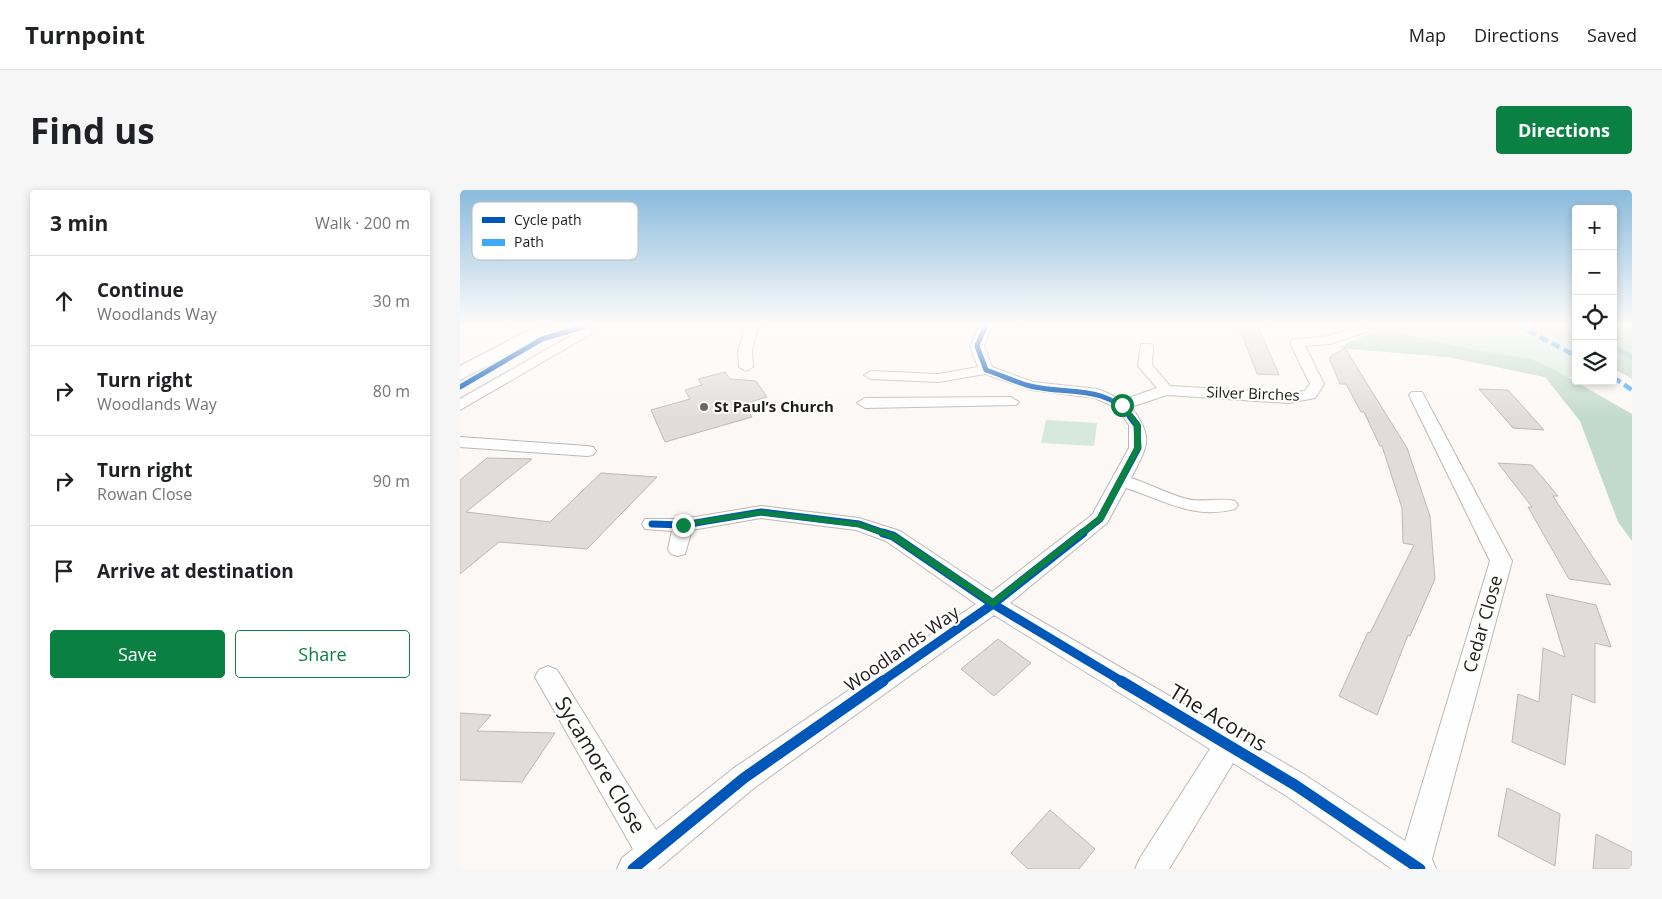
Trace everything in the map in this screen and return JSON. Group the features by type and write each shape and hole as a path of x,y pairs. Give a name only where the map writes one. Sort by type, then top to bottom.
{"main road":[{"path":"460,374 494,356"}],"street":[{"path":"460,405 544,356"},
{"path":"745,356 746,367"},
{"path":"871,375 938,378 986,370 980,356"},
{"path":"1146,356 1145,366 1166,390"},
{"name":"Silver Birches","path":"1122,405 1166,390 1289,398 1310,395 1317,384 1303,356"},
{"name":"Woodlands Way","path":"643,861 744,778 993,604 1100,519 1138,448 1137,425 1122,405 1098,394 1031,386 986,370"},
{"path":"932,401 938,378"},
{"name":"Cedar Close","path":"1417,395 1501,561 1417,867"},
{"path":"865,403 932,401 1011,402"},
{"path":"460,442 587,451"},
{"path":"1120,481 1140,486 1172,502 1192,508 1208,509 1228,505"},
{"name":"The Acorns","path":"652,524 683,525 761,512 859,524 893,536 993,604 1296,785 1417,867"},
{"path":"678,549 683,525"},
{"name":"Sycamore Close","path":"548,678 643,861"},
{"path":"1151,869 1228,745"}],"green space":[{"path":"1432,356 1572,356 1572,377 1545,377 1448,357"},
{"path":"1432,356 1511,356 1531,359 1572,380 1572,385 1581,385 1632,414 1632,541 1618,522 1580,421 1545,377 1448,357"},
{"path":"1617,356 1632,356 1632,379 1617,370"},
{"path":"1046,420 1097,423 1094,446 1041,443"}],"building":[{"path":"1250,356 1271,356 1279,375 1257,374"},
{"path":"1331,356 1350,356 1407,448 1430,516 1435,579 1410,636 1408,635 1377,715 1339,696 1368,632 1370,633 1414,545 1403,543 1402,508 1382,446 1380,446 1364,412 1361,412 1346,384 1340,384 1329,358 1332,358"},
{"name":"St Paul’s Church","path":"725,372 730,379 756,381 767,397 744,404 752,417 665,442 651,410 690,399 685,390 702,385 698,379"},
{"path":"1479,389 1508,390 1544,430 1513,428"},
{"path":"487,458 532,459 466,512 550,522 601,473 657,477 587,549 499,542 460,574 460,480"},
{"path":"1498,463 1532,465 1558,496 1553,496 1611,585 1569,579 1528,507 1532,507"},
{"path":"1546,594 1596,605 1611,647 1595,643 1595,703 1572,694 1565,765 1512,742 1518,694 1539,702 1543,648 1565,657"},
{"path":"998,639 1031,663 994,696 961,669"},
{"path":"460,713 491,715 477,731 555,733 522,782 460,780"},
{"path":"1507,788 1560,814 1555,866 1498,836"},
{"path":"1050,810 1095,849 1079,869 1028,869 1011,853"},
{"path":"1596,834 1632,852 1632,869 1593,869"}],"marked path":[{"path":"1617,380 1632,390"}],"cycle path":[{"path":"460,387 513,356"},
{"path":"633,869 744,778 993,604 1100,519 1138,448 1137,425 1122,405 1098,394 1031,386 986,370 981,356"},
{"path":"652,524 683,525 761,512 859,524 893,536 993,604 1295,785 1420,869"}],"place":[{"name":"St Paul’s Church","path":"704,407"}],"route":[{"path":"683,525 761,512 859,524 893,536 993,604 1100,519 1138,448 1137,425 1122,405"}]}
